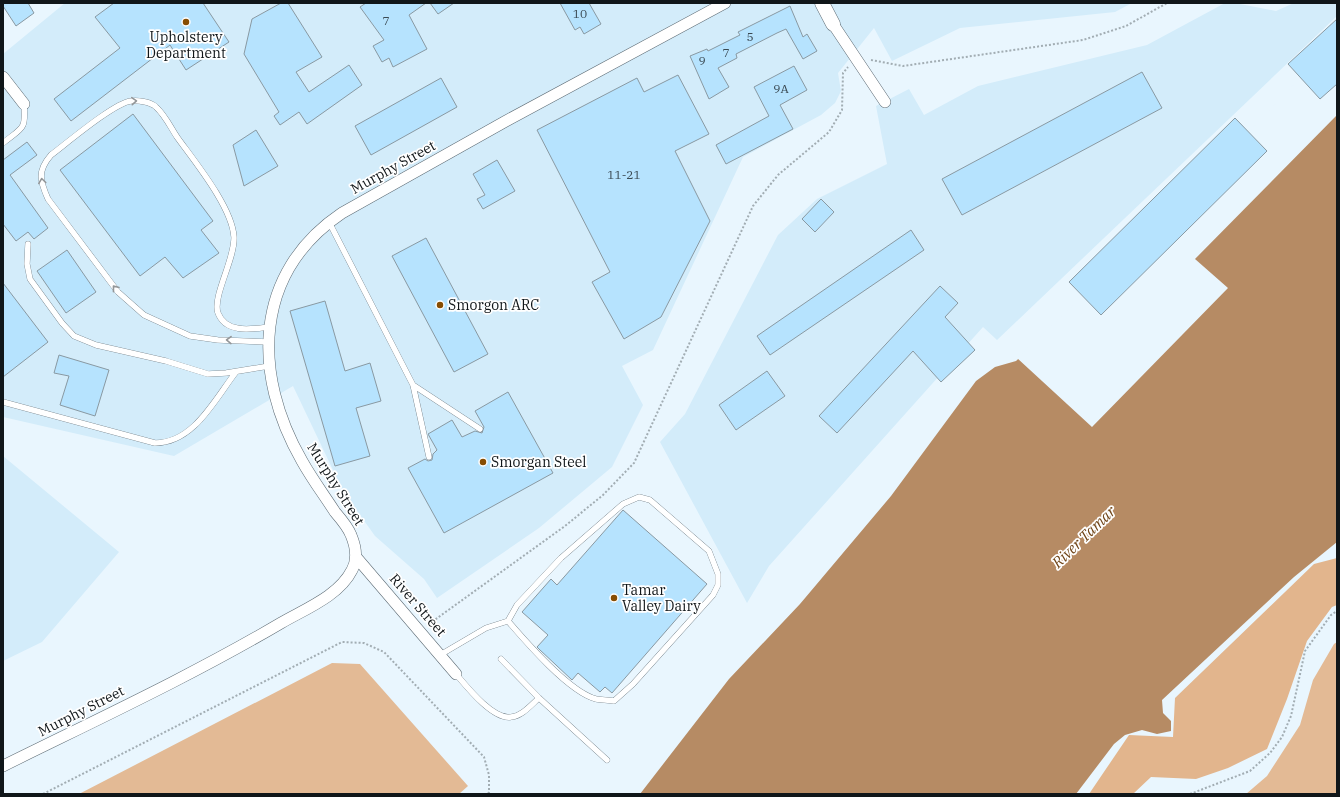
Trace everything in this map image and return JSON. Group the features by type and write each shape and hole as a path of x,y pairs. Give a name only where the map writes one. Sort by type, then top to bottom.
{"street":[{"name":"Murphy Street","path":"3,766 230,653 329,595 346,579 352,569 356,557 351,533 301,460 286,428 273,389 269,366 269,327 278,292 285,277 304,246 329,222 506,121 726,3"},
{"path":"822,3 833,24 885,102"},
{"path":"3,78 24,104"},
{"name":"River Street","path":"356,557 456,674"}],"lane":[{"path":"268,342 218,340 190,336 144,315 118,292 48,199 41,184 41,172 44,163 51,155 104,114 129,101 140,100 156,106 214,190 229,218 234,236 232,257 217,301 217,312 227,325 236,328 246,330 269,327"},
{"path":"3,143 23,127 26,122 24,104"},
{"path":"329,222 413,384 429,457"},
{"path":"28,244 27,264 30,279 62,323 74,336 96,345 166,361 197,372 208,374 236,372 269,366"},
{"path":"3,402 155,443 166,443 178,439 189,431 207,412 236,372"},
{"path":"413,384 480,429"},
{"path":"440,655 486,628 508,621 517,605 561,558 623,504 639,497 650,500 709,551 718,574 718,585 713,595 633,684 614,701 595,699 569,683 533,650 508,621"},
{"path":"501,659 540,698 607,760"},
{"path":"456,674 474,695 499,716 511,718 521,714 540,698"}],"path":[{"path":"419,630 440,618 565,526 603,495 634,463 753,206 778,175 829,132 842,110 843,73 856,59 868,59 903,66 1083,40 1126,26 1167,3"},
{"path":"1190,794 1250,771 1270,753 1282,736 1291,716 1304,651 1331,615 1337,611"},
{"path":"43,794 342,642 364,642 384,652 484,757 489,776 488,794"}],"shaded area":[{"path":"65,3 1132,3 1115,12 960,28 892,61 874,28 838,73 841,91 835,103 821,115 743,157 653,350 622,366 643,405 612,467 539,528 437,598 424,579 375,536 343,491 293,386 174,456 3,417 3,54"},
{"path":"1225,3 1235,3 1276,11 1294,3 1337,3 1337,16 997,340 983,327 769,566 747,603 660,442 685,414 778,235 817,199 887,164 876,106 909,89 924,115 978,86 1147,45"},
{"path":"3,456 119,552 42,642 3,661"},
{"path":"1337,558 1337,605 1332,607 1307,641 1287,699 1267,749 1228,768 1196,779 1151,777 1133,794 1089,794 1129,735 1173,737 1175,698 1314,564"},
{"path":"1337,642 1337,794 1246,794 1267,776 1300,725 1313,680 1334,644"},
{"path":"332,663 360,664 468,786 459,794 79,794"}],"water":[{"name":"River Tamar","path":"1337,41 1337,542 1294,577 1162,700 1163,713 1171,721 1171,731 1157,734 1142,730 1125,735 1114,744 1076,794 640,794 729,679 800,604 891,496 976,381 995,367 1016,361 1176,211"}],"pier":[{"path":"1337,39 1337,115 1195,259 1228,288 1092,427 1017,358 1175,210"}],"building":[{"path":"3,3 28,3 34,13 16,26 3,6"},
{"path":"114,3 203,3 229,42 186,70 170,45 71,121 54,99 120,48 95,17"},
{"path":"281,3 288,3 322,57 296,72 309,92 349,65 362,85 307,124 299,112 280,125 274,116 279,112 244,54 252,19"},
{"path":"366,3 426,3 409,15 427,49 393,67 389,58 382,62 373,46 384,40 360,7"},
{"path":"430,3 454,3 438,14"},
{"path":"560,3 589,3 601,24 584,34 580,27 575,30"},
{"path":"790,6 803,37 807,34 817,51 803,59 786,29 777,33 736,54 737,58 718,68 729,87 709,99 690,56 707,49 708,51 740,35 738,32"},
{"path":"1337,19 1337,84 1320,99 1288,64"},
{"path":"794,66 807,90 780,105 793,129 726,164 716,145 769,116 754,87"},
{"path":"1142,72 1162,108 962,215 942,179"},
{"path":"678,75 709,134 675,151 710,221 661,317 624,339 592,282 610,272 537,130 637,78 644,92"},
{"path":"441,78 457,107 371,155 355,126"},
{"path":"133,114 213,221 201,230 219,253 183,278 165,257 140,276 60,170"},
{"path":"1235,118 1267,151 1101,315 1069,282"},
{"path":"256,130 278,166 244,186 233,145"},
{"path":"27,142 37,155 10,175 48,228 34,239 28,232 16,241 3,224 3,160"},
{"path":"497,160 515,191 483,209 477,199 485,195 473,174"},
{"path":"821,199 834,212 815,232 802,219"},
{"path":"911,230 924,250 770,355 757,336"},
{"name":"Smorgon ARC","path":"426,238 488,354 454,372 392,256"},
{"path":"67,250 96,292 66,313 37,271"},
{"path":"3,283 48,342 3,377"},
{"path":"940,286 958,303 945,317 975,350 941,382 913,351 837,433 819,416"},
{"path":"325,301 345,371 370,363 381,401 356,408 370,456 335,466 290,311"},
{"path":"59,355 109,370 95,416 60,405 69,376 54,373"},
{"path":"767,371 785,396 736,430 719,405"},
{"name":"Smorgan Steel","path":"508,392 553,473 444,533 408,468 425,459 428,461 432,460 433,454 437,450 428,434 452,420 462,437 475,431 482,433 484,427 475,411"},
{"name":"Tamar Valley Dairy","path":"623,510 707,584 612,693 605,687 600,692 578,673 572,680 537,647 548,635 522,612 551,579 557,585"}],"place":[{"name":"Upholstery Department","path":"186,22"},
{"name":"Smorgon ARC","path":"440,305"},
{"name":"Smorgan Steel","path":"483,462"},
{"name":"Tamar Valley Dairy","path":"614,598"}]}
